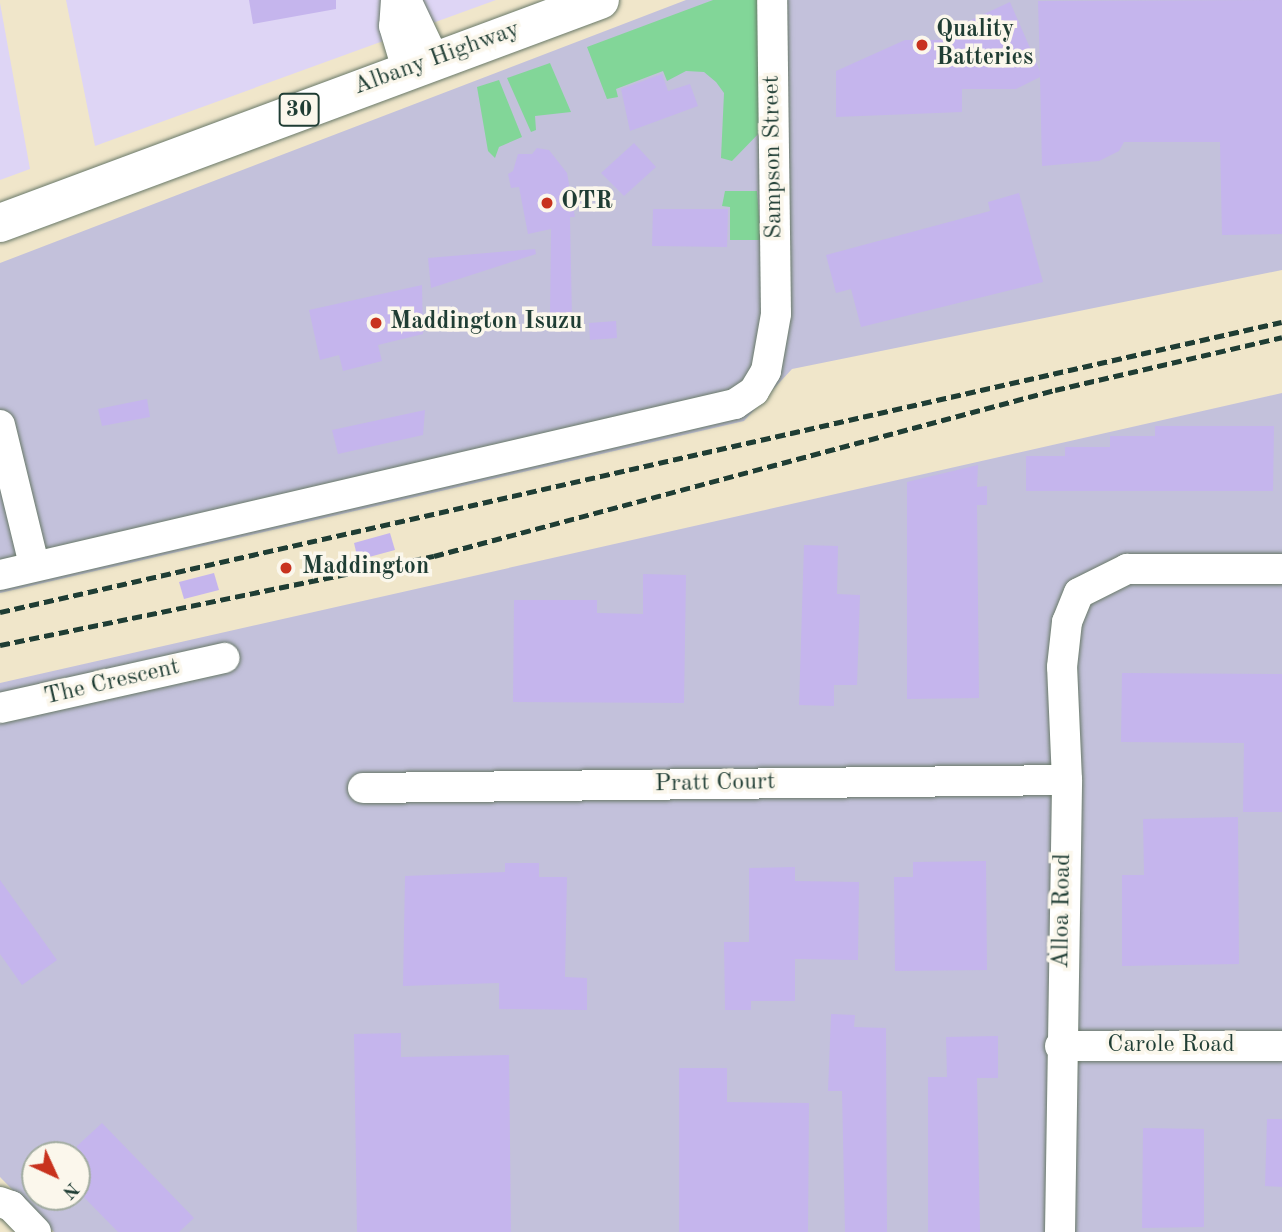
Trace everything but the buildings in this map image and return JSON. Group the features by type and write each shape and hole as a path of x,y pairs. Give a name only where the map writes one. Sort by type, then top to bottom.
{"highway":[{"name":"Albany Highway","path":"0,223 421,64 600,0"}],"street":[{"path":"397,0 394,26 421,64"},
{"path":"406,0 421,64"},
{"name":"Sampson Street","path":"0,575 735,404 754,391 766,371 776,314 772,0"},
{"path":"0,425 34,565"},
{"name":"Alloa Road","path":"1060,1232 1060,1046 1067,780 1062,667 1067,622 1079,593 1127,569 1282,569"},
{"name":"The Crescent","path":"0,708 224,658"},
{"name":"Pratt Court","path":"363,788 1067,780"},
{"name":"Carole Road","path":"1060,1046 1282,1046"},
{"path":"0,1202 11,1206 37,1232"}],"shaded area":[{"path":"66,0 496,0 95,146"},
{"path":"686,0 1282,0 1282,270 792,369 744,421 0,593 0,263"},
{"path":"0,3 30,169 0,180"},
{"path":"1282,393 1282,1232 54,1232 33,1211 91,1211 91,1141 21,1141 21,1198 0,1177 0,683"}],"green space":[{"path":"713,0 758,0 762,130 732,161 721,158 724,93 704,72 686,71 667,81 663,71 616,89 618,97 607,99 587,47"},
{"path":"550,63 571,112 535,116 536,130 531,132 507,78"},
{"path":"499,80 522,137 499,147 495,158 488,151 477,87"},
{"path":"725,191 757,191 761,240 730,240 730,207 722,206"}],"railway":[{"path":"0,612 1282,322"},
{"path":"0,645 434,556 1055,390 1282,337"}],"place":[{"name":"Quality Batteries","path":"922,45"},
{"name":"OTR","path":"547,203"},
{"name":"Maddington Isuzu","path":"376,323"},
{"name":"Maddington","path":"286,568"}]}
